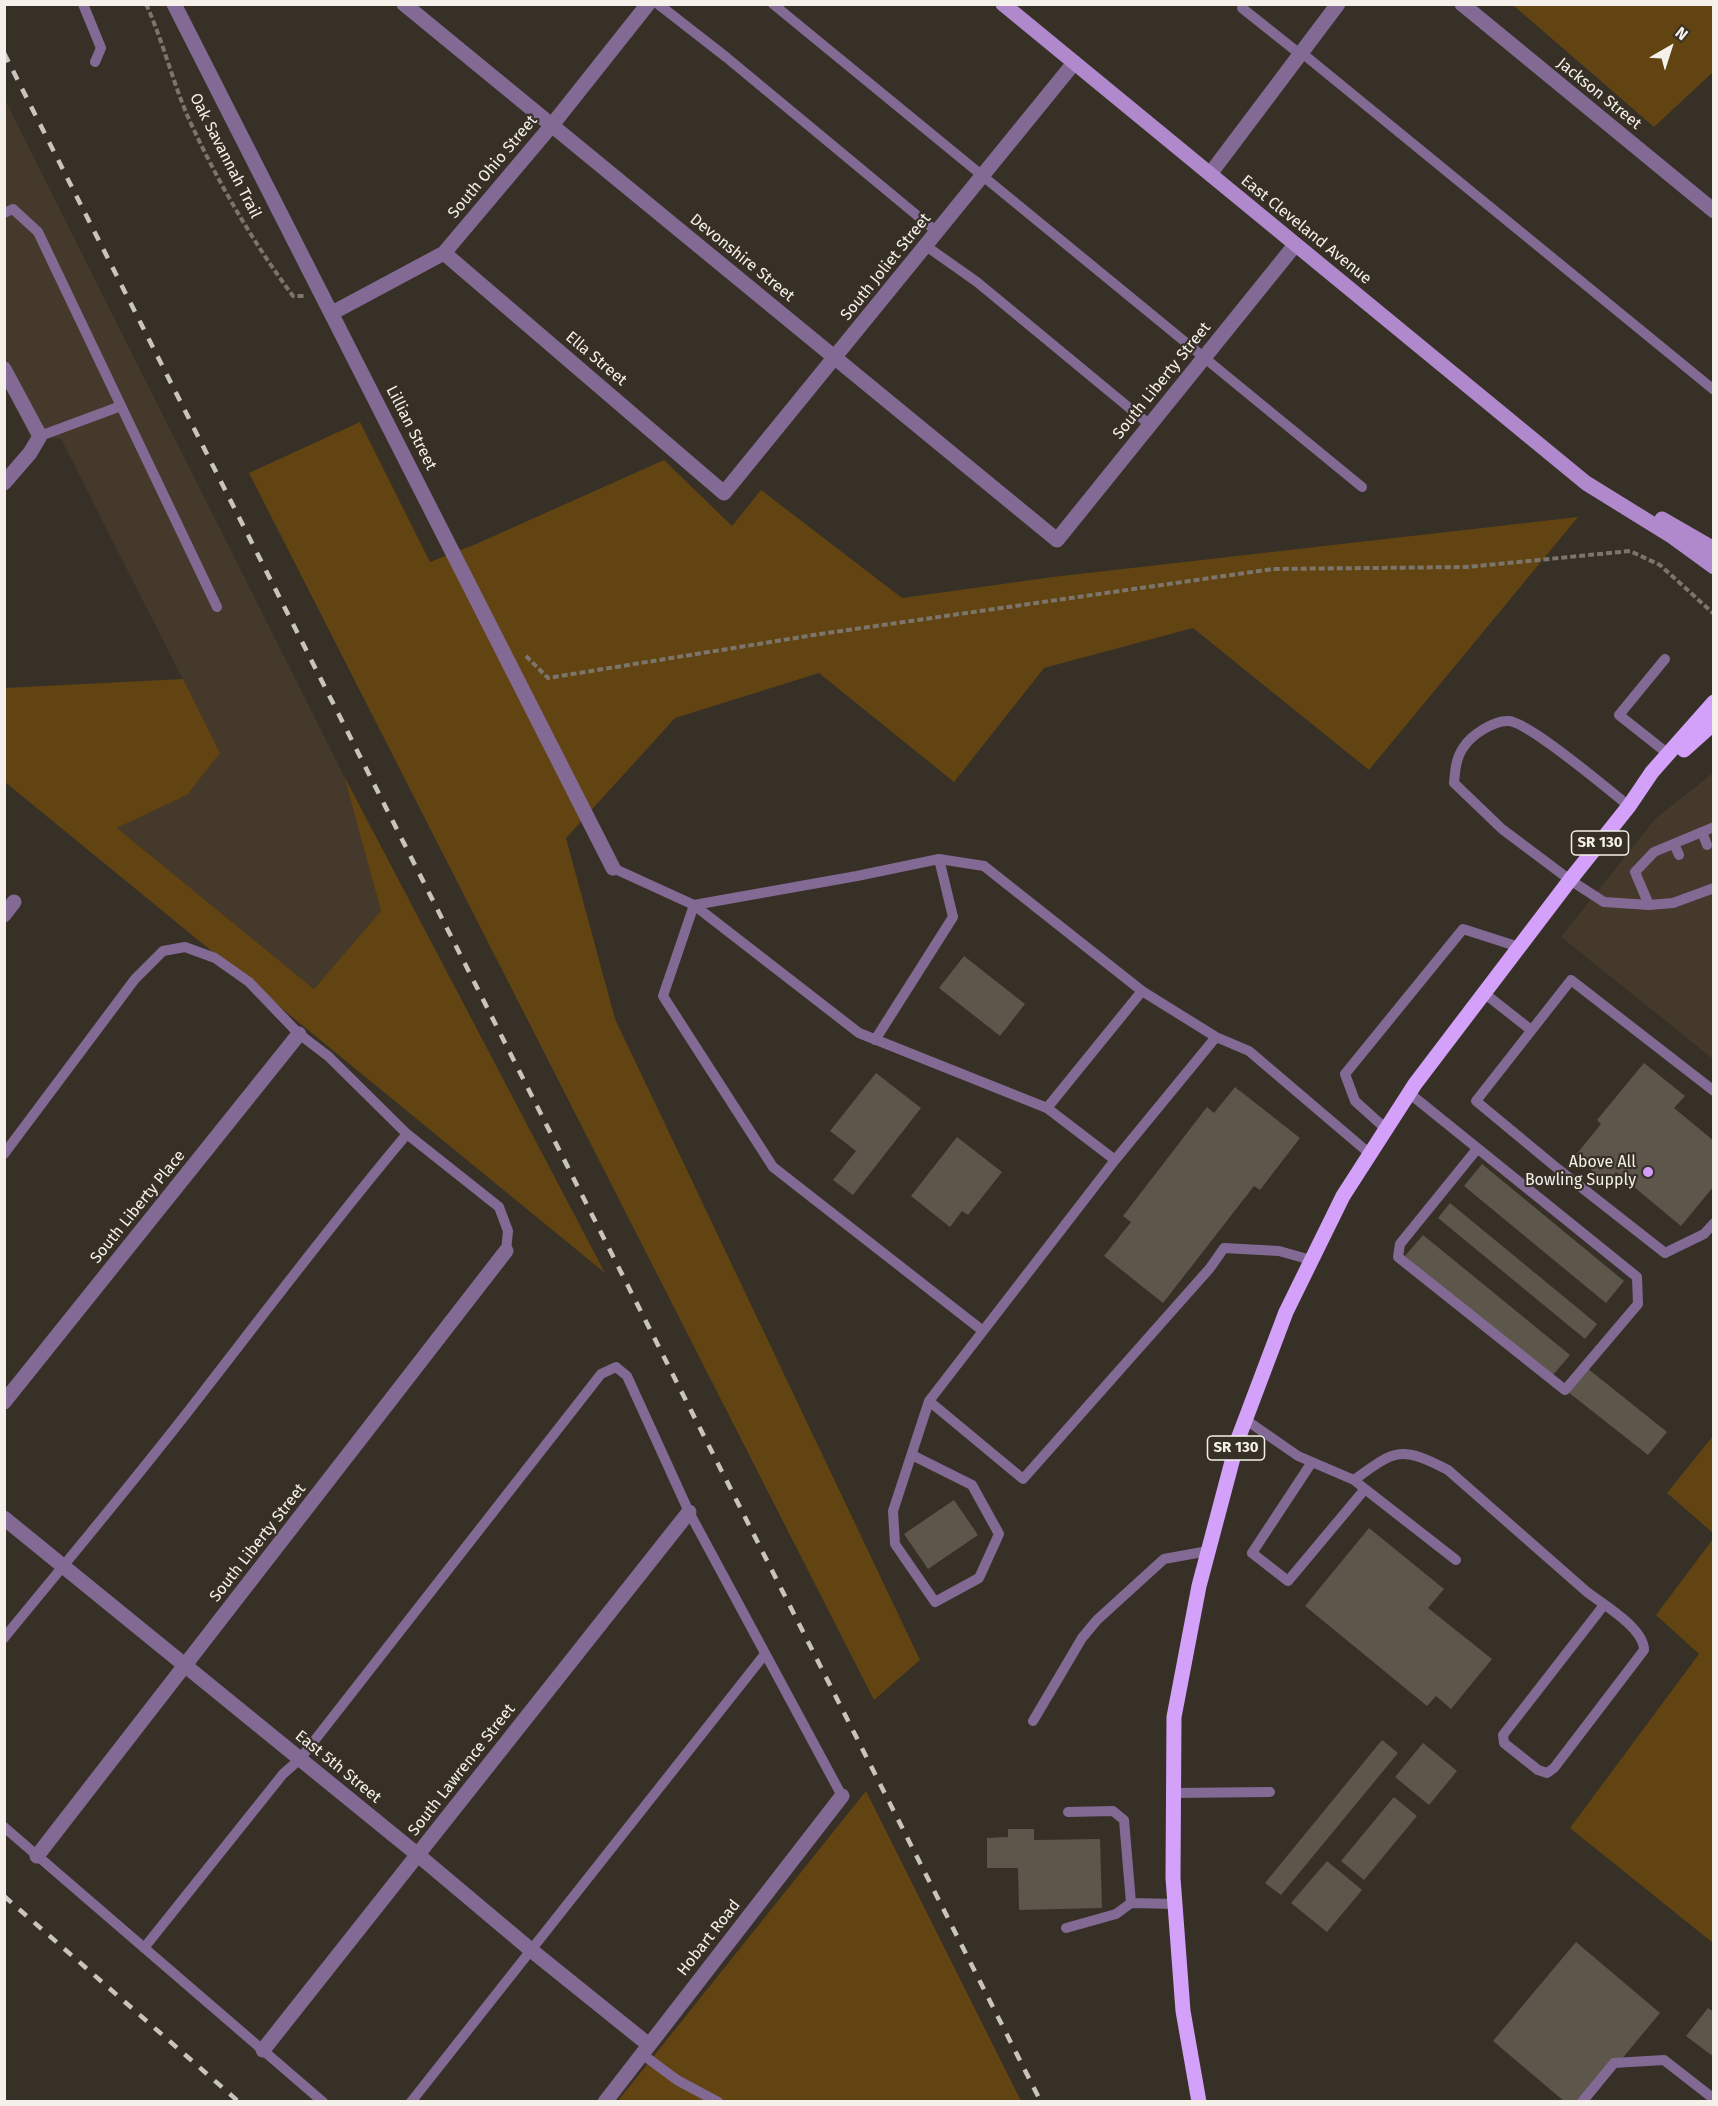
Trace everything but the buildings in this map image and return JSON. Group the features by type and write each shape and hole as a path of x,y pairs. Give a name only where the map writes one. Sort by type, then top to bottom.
{"main road":[{"name":"East Cleveland Avenue","path":"1003,4 1586,483 1670,535 1713,567"},
{"name":"East Cleveland Avenue","path":"1586,483 1664,520 1713,549"},
{"path":"1629,806 1667,753 1703,716 1713,702"},
{"path":"1629,806 1713,723"},
{"name":"SR 130","path":"1199,2102 1184,2011 1173,1878 1174,1717 1199,1586 1238,1439 1286,1312 1343,1196 1409,1093 1570,880 1629,806"}],"street":[{"name":"Lillian Street","path":"174,4 613,868"},
{"name":"Devonshire Street","path":"404,4 1057,540"},
{"name":"South Ohio Street","path":"332,313 444,253 552,125 648,4"},
{"path":"1210,174 1338,4"},
{"name":"Jackson Street","path":"1462,4 1713,211"},
{"name":"South Joliet Street","path":"724,493 1074,63"},
{"name":"South Liberty Street","path":"1057,540 1295,244"},
{"name":"Ella Street","path":"444,253 724,493"},
{"path":"4,369 40,436 30,453 4,483"},
{"name":"South Liberty Place","path":"4,1402 300,1034"},
{"name":"South Liberty Street","path":"37,1857 506,1251"},
{"name":"South Lawrence Street","path":"263,2050 689,1512"},
{"name":"East 5th Street","path":"4,1518 418,1855 646,2049"},
{"name":"Hobart Road","path":"605,2102 842,1796"}],"lane":[{"path":"83,4 101,48 95,62"},
{"path":"658,4 726,57 937,232"},
{"path":"773,4 1362,487"},
{"path":"1242,8 1713,390"},
{"path":"4,213 13,209 38,232 218,607"},
{"path":"926,246 976,282 1150,426"},
{"path":"40,436 121,406"},
{"path":"1665,659 1619,715 1667,753"},
{"path":"1629,806 1530,730 1509,721 1485,727 1463,747 1456,765 1454,783 1502,829 1570,880 1604,902 1649,905 1673,903 1713,888"},
{"path":"1649,905 1635,872 1654,852 1713,827"},
{"path":"1702,832 1707,845"},
{"path":"1674,844 1679,855"},
{"path":"694,905 939,859 984,866 1142,991 1216,1037 1249,1052 1370,1154"},
{"path":"875,1040 953,917 939,859"},
{"path":"613,868 694,905 859,1033 1047,1108 1115,1160"},
{"path":"1690,884 1695,895"},
{"path":"694,905 663,996 773,1167 983,1331"},
{"path":"1386,1129 1355,1101 1345,1074 1463,929 1519,947"},
{"path":"4,1154 135,979 163,951 185,947 215,958 249,982 300,1034 328,1056 406,1134 499,1207 508,1231 506,1251"},
{"path":"1713,1091 1571,980 1476,1101 1665,1253 1704,1234 1713,1222"},
{"path":"1047,1108 1142,991"},
{"path":"1484,993 1531,1030"},
{"path":"912,1455 972,1485 999,1534 979,1578 935,1602 895,1544 893,1510 928,1401 1115,1160 1216,1037"},
{"path":"1409,1093 1637,1277 1638,1304 1565,1389 1398,1257 1400,1244 1477,1149"},
{"path":"4,1638 207,1388 288,1279 406,1134"},
{"path":"928,1401 1023,1479 1210,1268 1224,1248 1278,1251 1311,1260"},
{"path":"144,1948 283,1774 300,1759 601,1374 615,1367 627,1376 689,1512 842,1796"},
{"path":"1246,1420 1298,1456 1354,1480 1456,1560"},
{"path":"1354,1480 1384,1458 1398,1453 1424,1457 1448,1470 1632,1627 1644,1641 1644,1650 1554,1768 1547,1773 1538,1770 1504,1743 1503,1735 1604,1605"},
{"path":"1312,1462 1252,1552 1288,1581 1365,1489"},
{"path":"1033,1721 1082,1638 1097,1620 1164,1559 1208,1551"},
{"path":"411,2102 765,1654"},
{"path":"1174,1793 1270,1792"},
{"path":"1068,1812 1113,1811 1124,1820 1131,1903"},
{"path":"4,1827 323,2102"},
{"path":"1066,1928 1116,1914 1131,1903 1175,1904"},
{"path":"646,2049 677,2080 718,2102"},
{"path":"1582,2102 1614,2063 1664,2060 1713,2099"}],"path":[{"name":"Oak Savannah Trail","path":"146,4 188,116 233,204 293,296 309,296"},
{"path":"523,650 527,658 548,678 820,634 1273,569 1467,567 1630,551 1660,565 1713,614"}],"shaded area":[{"path":"1513,5 1713,5 1713,72 1654,127"},
{"path":"4,98 344,776 381,911 314,989 117,828 187,795 220,753 61,439 30,436 5,386"},
{"path":"360,422 430,562 476,544 664,460 732,526 761,490 902,598 1053,577 1578,517 1369,770 1193,628 1044,668 954,782 819,673 675,718 566,838 615,1019 920,1660 874,1700 249,473"},
{"path":"183,679 220,753 187,795 117,828 314,989 381,911 344,776 605,1273 5,782 5,688"},
{"path":"1713,773 1713,1059 1561,937 1656,818"},
{"path":"1713,1436 1714,1533 1667,1493"},
{"path":"1713,1539 1713,1943 1570,1828 1699,1654 1656,1615"},
{"path":"866,1791 1021,2101 617,2102"}],"railway":[{"path":"4,53 1041,2102"},
{"path":"4,1896 239,2102"}],"place":[{"name":"Above All Bowling Supply","path":"1648,1172"}]}
